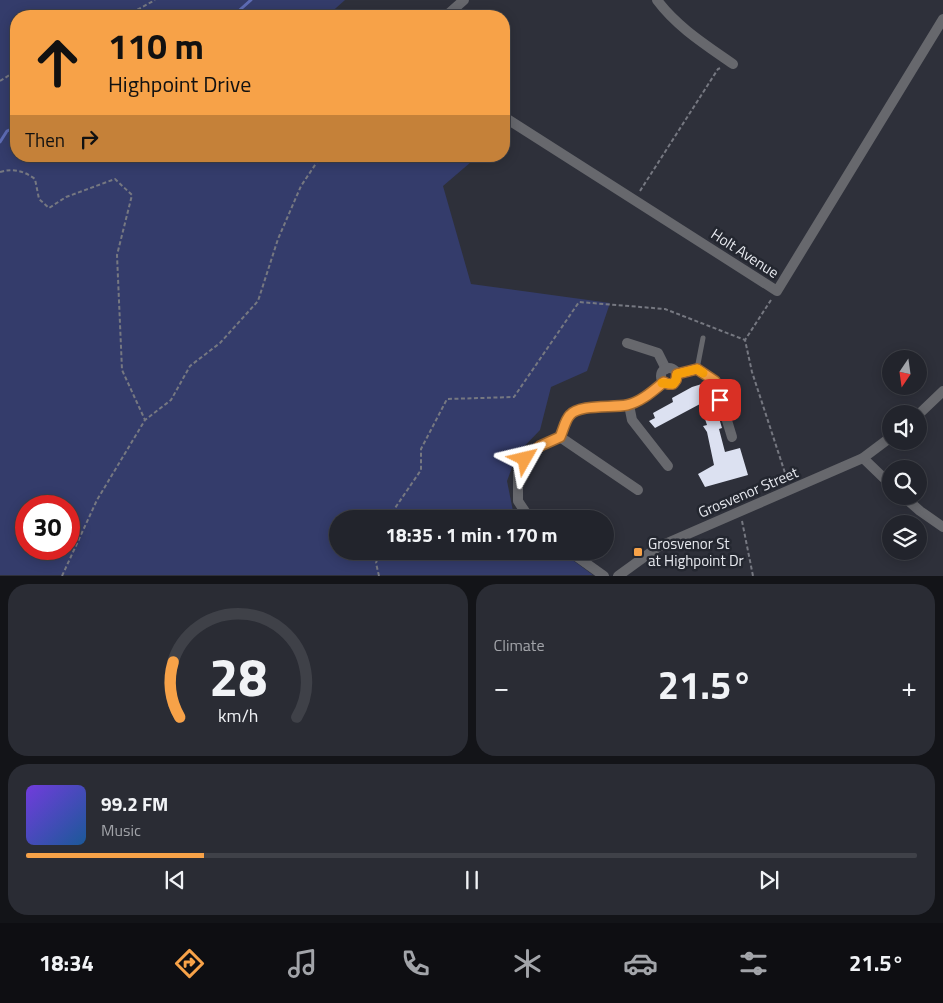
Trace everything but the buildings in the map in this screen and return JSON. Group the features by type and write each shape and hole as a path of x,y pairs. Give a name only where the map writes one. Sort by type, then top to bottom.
{"street":[{"path":"453,10 464,0"},
{"path":"657,0 668,14 733,64"},
{"name":"Holt Avenue","path":"510,121 777,291 943,19"},
{"path":"627,343 658,353 666,369"},
{"path":"666,369 674,370 677,374"},
{"path":"664,382 662,375 666,369"},
{"path":"677,374 697,369 715,381 732,437"},
{"path":"664,382 673,384 677,374"},
{"path":"524,510 518,501 518,472 525,459 540,446 560,437 570,415 582,408 629,405 648,395 664,382"},
{"path":"927,406 943,391"},
{"path":"629,405 632,420 668,466"},
{"path":"560,437 638,490"},
{"name":"Grosvenor Street","path":"618,576 658,547 863,458 882,444"},
{"path":"863,458 882,476"},
{"path":"913,505 943,527"},
{"path":"582,560 604,576"}],"lane":[{"path":"697,369 703,338"}],"path":[{"path":"137,10 155,0"},
{"path":"634,199 718,69"},
{"path":"62,576 97,500 146,420 171,400 190,366 220,343 258,301 278,239 300,186 317,162"},
{"path":"0,172 11,169 26,172 36,179 38,199 49,208 66,197 115,179 132,195 117,254 122,370 146,420"},
{"path":"777,291 745,340 752,372 792,490"},
{"path":"394,510 421,470 422,449 447,399 514,397 579,302 665,309 745,340"},
{"path":"740,511 753,576"},
{"path":"377,560 379,576"}],"shaded area":[{"path":"0,0 345,0 334,10 10,10 10,162 471,162 443,186 471,284 610,303 587,371 551,387 540,430 517,454 507,481 513,510 329,510 329,560 572,560 593,575 0,575"}],"waterway":[{"path":"240,10 251,0"},
{"path":"0,142 10,130"}],"slow traffic":[{"path":"662,383 673,384 677,374 697,369 703,373"}],"place":[{"name":"Grosvenor St at Highpoint Dr","path":"638,552"}],"route":[{"path":"525,459 540,446 560,437 570,415 582,408 629,405 648,395 664,382 673,384 677,374 697,369 715,381 720,400"}]}
